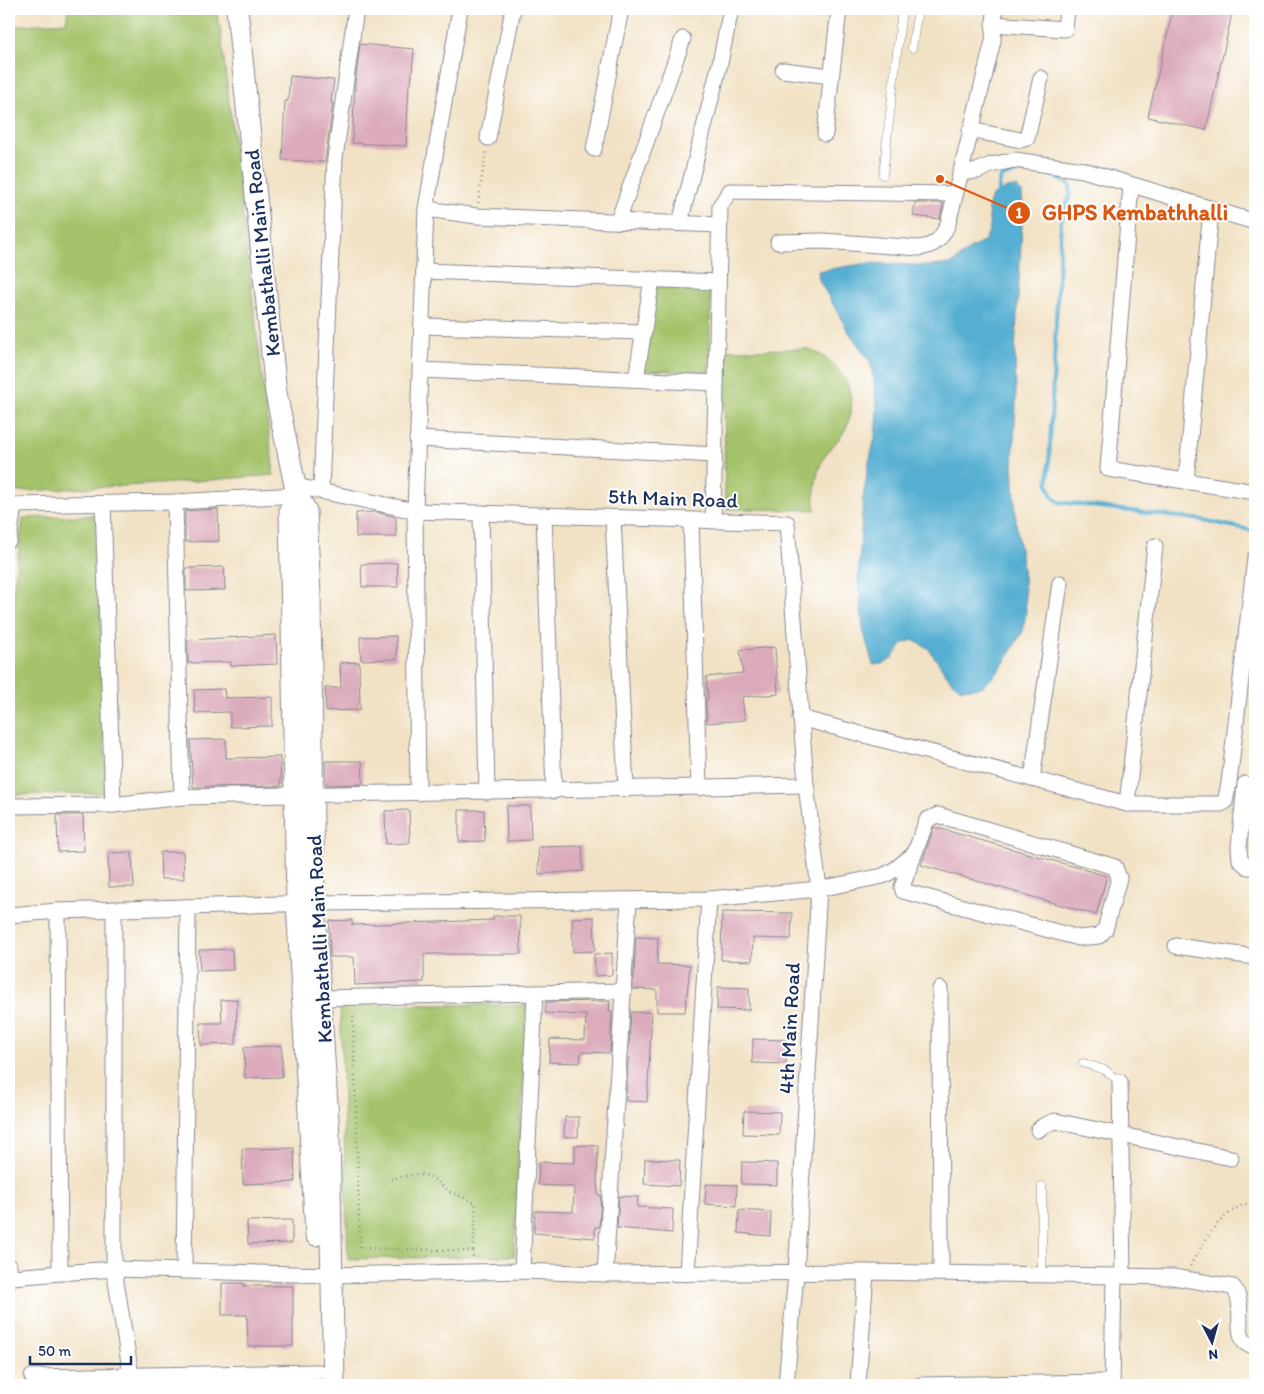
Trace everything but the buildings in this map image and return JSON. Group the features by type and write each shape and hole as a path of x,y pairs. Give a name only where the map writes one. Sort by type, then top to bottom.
{"street":[{"name":"Kembathalli Main Road","path":"237,9 276,393 297,491 306,511 310,596 304,795 305,903 325,1275"},
{"path":"322,490 335,158 356,9"},
{"path":"418,794 415,511 426,210 460,9"},
{"path":"488,138 513,9"},
{"path":"594,149 621,9"},
{"path":"680,223 720,63 731,9"},
{"path":"825,134 839,9"},
{"path":"778,242 824,241 919,248 930,246 941,239 948,224 993,41 994,9"},
{"path":"993,24 1065,29 1067,9"},
{"path":"618,221 683,39"},
{"path":"783,70 831,76"},
{"path":"970,130 1021,140 1027,138 1041,78"},
{"path":"960,173 978,171 991,165 1015,160 1082,170 1255,222"},
{"path":"1131,185 1108,469 1255,492"},
{"path":"713,521 720,206 730,190 954,194"},
{"path":"1186,481 1211,209"},
{"path":"426,210 476,216 720,224"},
{"path":"424,271 718,282"},
{"path":"636,379 652,280"},
{"path":"422,326 644,332"},
{"path":"420,370 716,383"},
{"path":"417,439 715,454"},
{"name":"5th Main Road","path":"9,540 14,505 175,502 322,490 415,511 787,523 806,785"},
{"path":"175,502 182,798"},
{"path":"103,504 113,805"},
{"path":"480,513 487,792"},
{"path":"544,515 554,791"},
{"path":"612,518 626,789"},
{"path":"691,520 699,788"},
{"path":"1127,804 1155,546"},
{"path":"800,718 1127,804 1221,804 1225,802 1229,783 1255,558"},
{"path":"1032,779 1060,582"},
{"path":"1229,783 1250,784 1239,847 1240,860 1248,867 1255,867"},
{"path":"9,806 113,805 182,798 806,785"},
{"name":"4th Main Road","path":"786,1385 796,1274 818,889 806,785"},
{"path":"9,915 58,911 305,903 709,899 818,889 883,876 914,854 927,820 938,815 1115,867 1119,878 1105,930 1099,936 1086,939 903,891 902,887 914,854"},
{"path":"687,1274 709,899"},
{"path":"605,1274 624,991 628,900"},
{"name":"Kembathalli Main Road","path":"305,903 321,998 329,1136 324,1381"},
{"path":"184,1271 188,907"},
{"path":"114,909 114,1269 131,1375"},
{"path":"58,911 60,1273"},
{"path":"1176,946 1255,957"},
{"path":"940,989 941,1273"},
{"path":"321,998 624,991"},
{"path":"522,1271 535,994"},
{"path":"920,1385 1112,1384 1119,1276 1120,1082"},
{"path":"1038,1130 1055,1121 1230,1158"},
{"path":"9,1266 10,1276 13,1277 114,1269 325,1275 522,1271 605,1274 866,1272 1119,1276 1183,1279 1233,1286 1238,1295 1241,1337 1245,1343 1255,1346"},
{"path":"858,1385 866,1272"},
{"path":"32,1377 131,1375 217,1380 324,1381"}],"lane":[{"path":"883,175 902,9"},
{"path":"912,48 918,9"},
{"path":"1083,1063 1105,1070 1120,1082"},
{"path":"1042,1186 1042,1275"}],"path":[{"path":"476,216 488,138"},
{"path":"353,1016 360,1248 473,1251"},
{"path":"391,1179 417,1174 430,1176 450,1192 476,1202 473,1272"},
{"path":"1183,1279 1219,1220 1231,1210 1255,1201"}],"green space":[{"path":"68,9 215,9 220,26 274,475 159,484 9,492 9,26 66,22"},
{"path":"657,284 711,286 709,372 640,370"},
{"path":"808,349 830,361 838,370 845,380 851,403 846,428 825,456 820,467 816,485 815,510 725,509 724,350"},
{"path":"97,515 106,793 9,795 9,623 23,518"},
{"path":"340,1005 527,1005 514,1256 348,1259"}],"water":[{"path":"1016,187 1022,193 1023,207 1015,351 1016,402 1013,463 1016,522 1024,577 1026,612 1023,631 999,671 982,687 961,689 951,681 928,648 913,640 902,644 894,657 888,662 873,665 863,629 858,581 863,498 875,438 877,410 874,382 870,361 848,331 819,280 818,271 869,263 931,266 952,264 971,248 984,242 990,229 988,208 992,196 1007,188"}],"waterway":[{"path":"997,196 1001,177 1032,169"},
{"path":"1046,171 1070,185 1070,195 1061,221 1048,484 1052,496 1059,502 1203,520 1255,531"}],"place":[{"name":"GHPS Kembathhalli","path":"940,179"}]}
